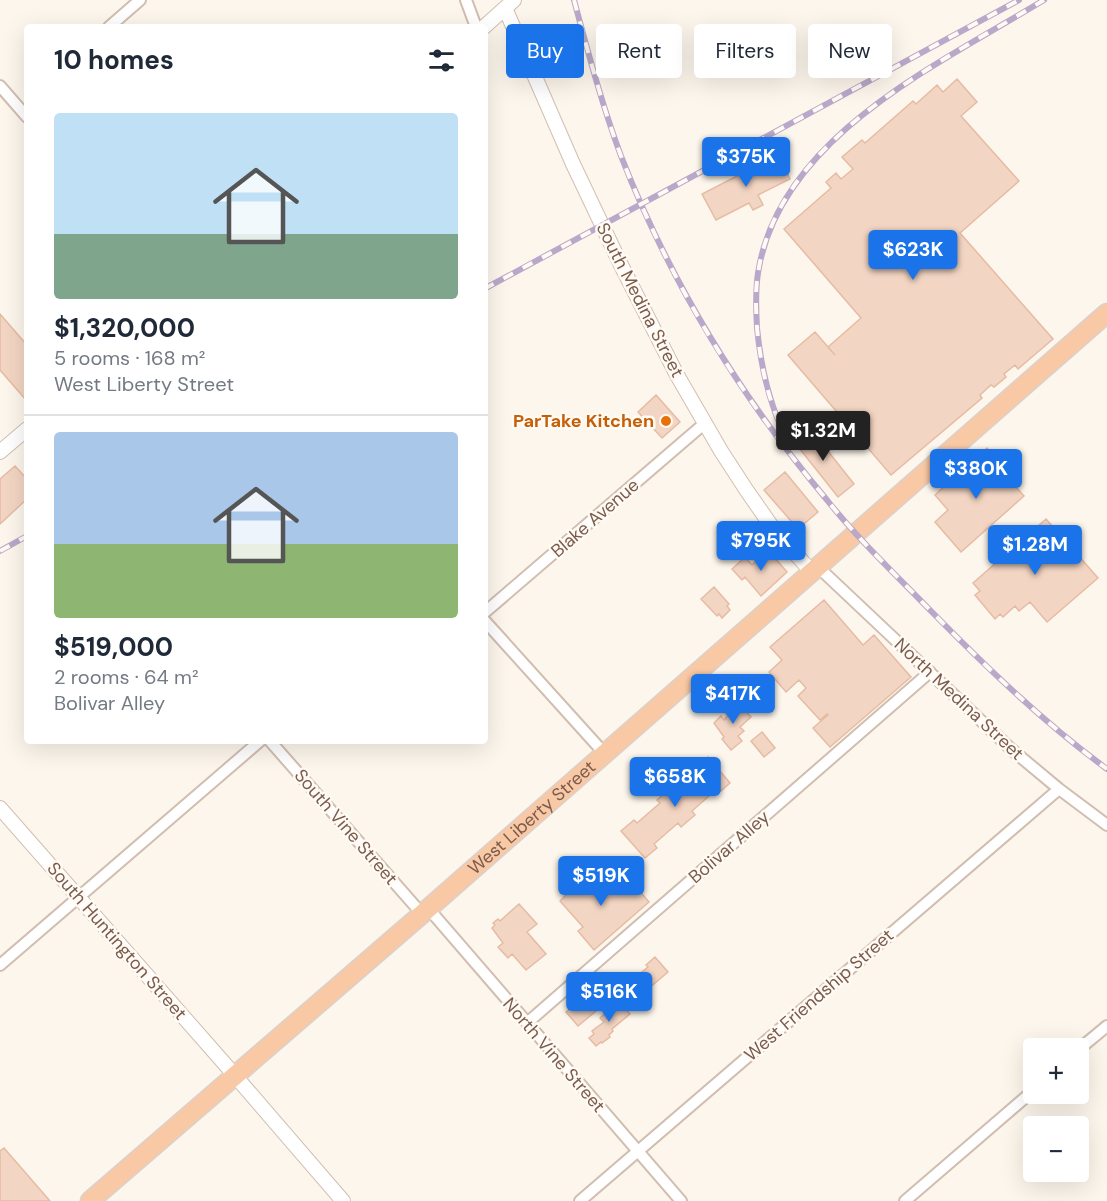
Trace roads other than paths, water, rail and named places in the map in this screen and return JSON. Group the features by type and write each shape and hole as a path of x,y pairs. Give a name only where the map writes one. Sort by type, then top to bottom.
{"highway":[{"name":"West Liberty Street","path":"90,1201 1107,313"}],"street":[{"path":"112,24 140,0"},
{"path":"466,0 475,24"},
{"path":"487,24 509,4"},
{"name":"South Medina Street","path":"509,4 573,164 677,375 747,491 775,531 814,569"},
{"path":"0,86 24,114"},
{"name":"Blake Avenue","path":"488,610 705,423"},
{"path":"0,452 24,432"},
{"name":"North Medina Street","path":"814,569 930,672 988,729 1059,789 1107,825"},
{"path":"488,624 604,753"},
{"name":"Bolivar Alley","path":"527,1023 930,672"},
{"path":"0,965 256,744"},
{"name":"South Vine Street","path":"273,744 424,911"},
{"name":"West Friendship Street","path":"580,1201 1059,789"},
{"name":"South Huntington Street","path":"0,808 343,1201"},
{"name":"North Vine Street","path":"424,911 527,1023 681,1201"},
{"path":"1089,1041 1107,1026"},
{"path":"905,1201 1023,1099"}],"railway":[{"path":"574,0 608,117 621,156 641,203 685,293 736,379 795,460 864,542 971,651 1060,732 1107,769"},
{"path":"488,287 1019,0"},
{"path":"788,441 771,400 757,328 758,273 772,225 797,182 830,144 870,110 913,79 1044,0"},
{"path":"0,551 24,538"}],"place":[{"name":"ParTake Kitchen","path":"666,421"}]}
